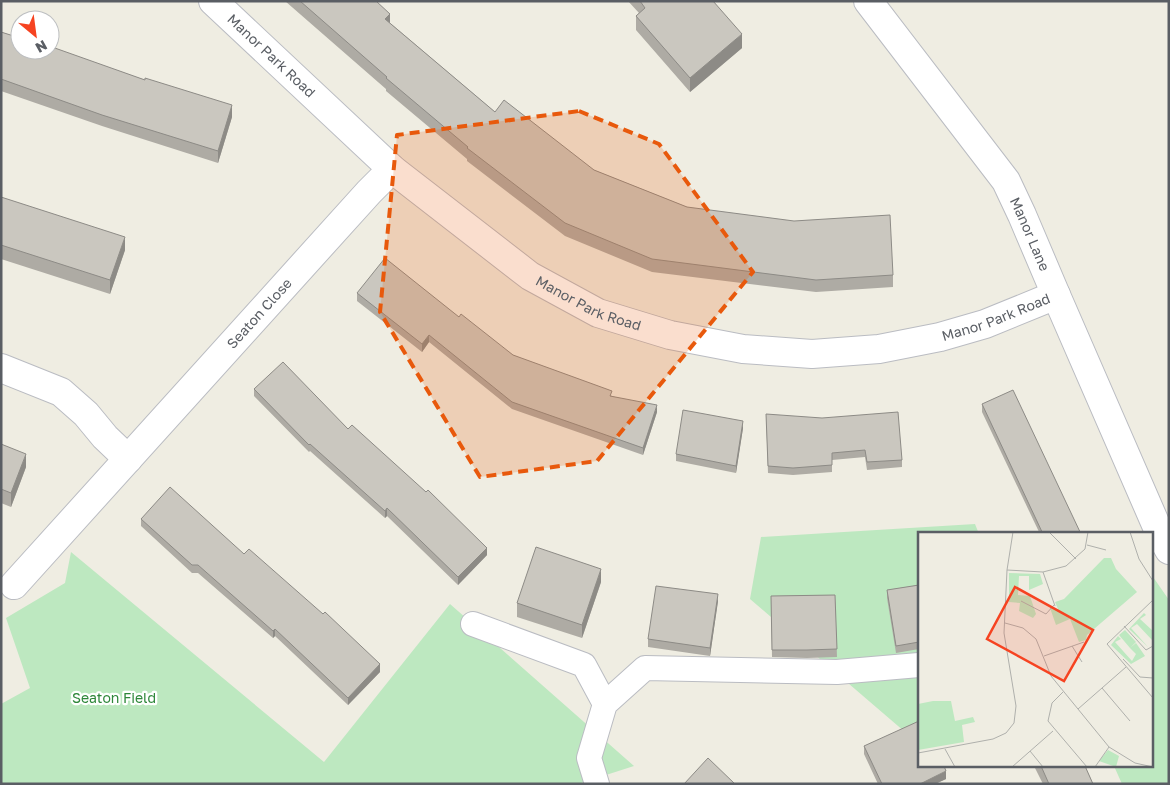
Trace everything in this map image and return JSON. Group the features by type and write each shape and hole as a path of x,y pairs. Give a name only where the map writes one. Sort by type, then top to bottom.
{"street":[{"name":"Manor Park Road","path":"214,1 392,169 530,276 598,313 670,335 743,349 812,354 880,349 940,337 985,324 1056,295"},
{"name":"Manor Lane","path":"868,1 1006,181 1160,534 1169,550"},
{"name":"Seaton Close","path":"14,585 369,192 392,169"},
{"path":"1,368 61,392 86,414 105,437 128,459"}],"lane":[{"path":"473,624 584,665 605,704"},
{"path":"597,784 589,758 605,704 645,668 837,672 918,665"}],"highlighted area":[{"path":"579,111 659,144 753,272 597,461 480,477 380,312 397,135"}],"green space":[{"path":"975,524 978,532 918,532 918,743 750,599 761,537"},
{"name":"Seaton Field","path":"71,552 324,762 450,604 634,766 578,784 1,784 1,704 30,688 6,618 65,583"},
{"path":"1152,575 1169,600 1169,784 1122,784 1115,768 1152,768"}],"building":[{"path":"300,1 376,1 390,14 385,19 495,112 504,100 594,170 687,207 794,221 890,215 893,275 816,280 652,259 565,223 467,148"},
{"path":"640,1 713,1 742,34 690,78 636,16 645,8"},
{"path":"1,32 10,35 10,60 60,60 60,50 145,80 145,78 232,105 218,151 102,115 1,79"},
{"path":"1,197 125,237 110,280 1,245"},
{"path":"385,258 459,317 461,314 513,355 612,391 610,396 657,405 643,448 512,402 429,335 422,344 357,293"},
{"path":"283,362 348,429 352,425 426,492 428,490 487,548 458,577 387,508 385,511 309,445 254,389"},
{"path":"1013,390 1080,532 1042,532 982,404"},
{"path":"683,410 743,421 736,466 676,454"},
{"path":"898,412 902,460 867,462 865,450 832,453 832,465 793,468 768,466 766,414 822,418"},
{"path":"1,444 26,454 11,493 1,489"},
{"path":"170,487 244,554 249,549 323,614 325,612 380,664 348,698 275,629 273,631 198,565 192,565 141,519"},
{"path":"536,547 601,569 582,625 517,603"},
{"path":"918,585 918,642 896,646 887,590"},
{"path":"656,586 718,594 710,648 648,639"},
{"path":"835,595 837,649 772,650 771,596"},
{"path":"918,721 918,768 945,768 946,771 920,784 882,784 864,746"},
{"path":"708,758 735,784 684,784"},
{"path":"1042,768 1086,768 1093,784 1049,784"}]}
